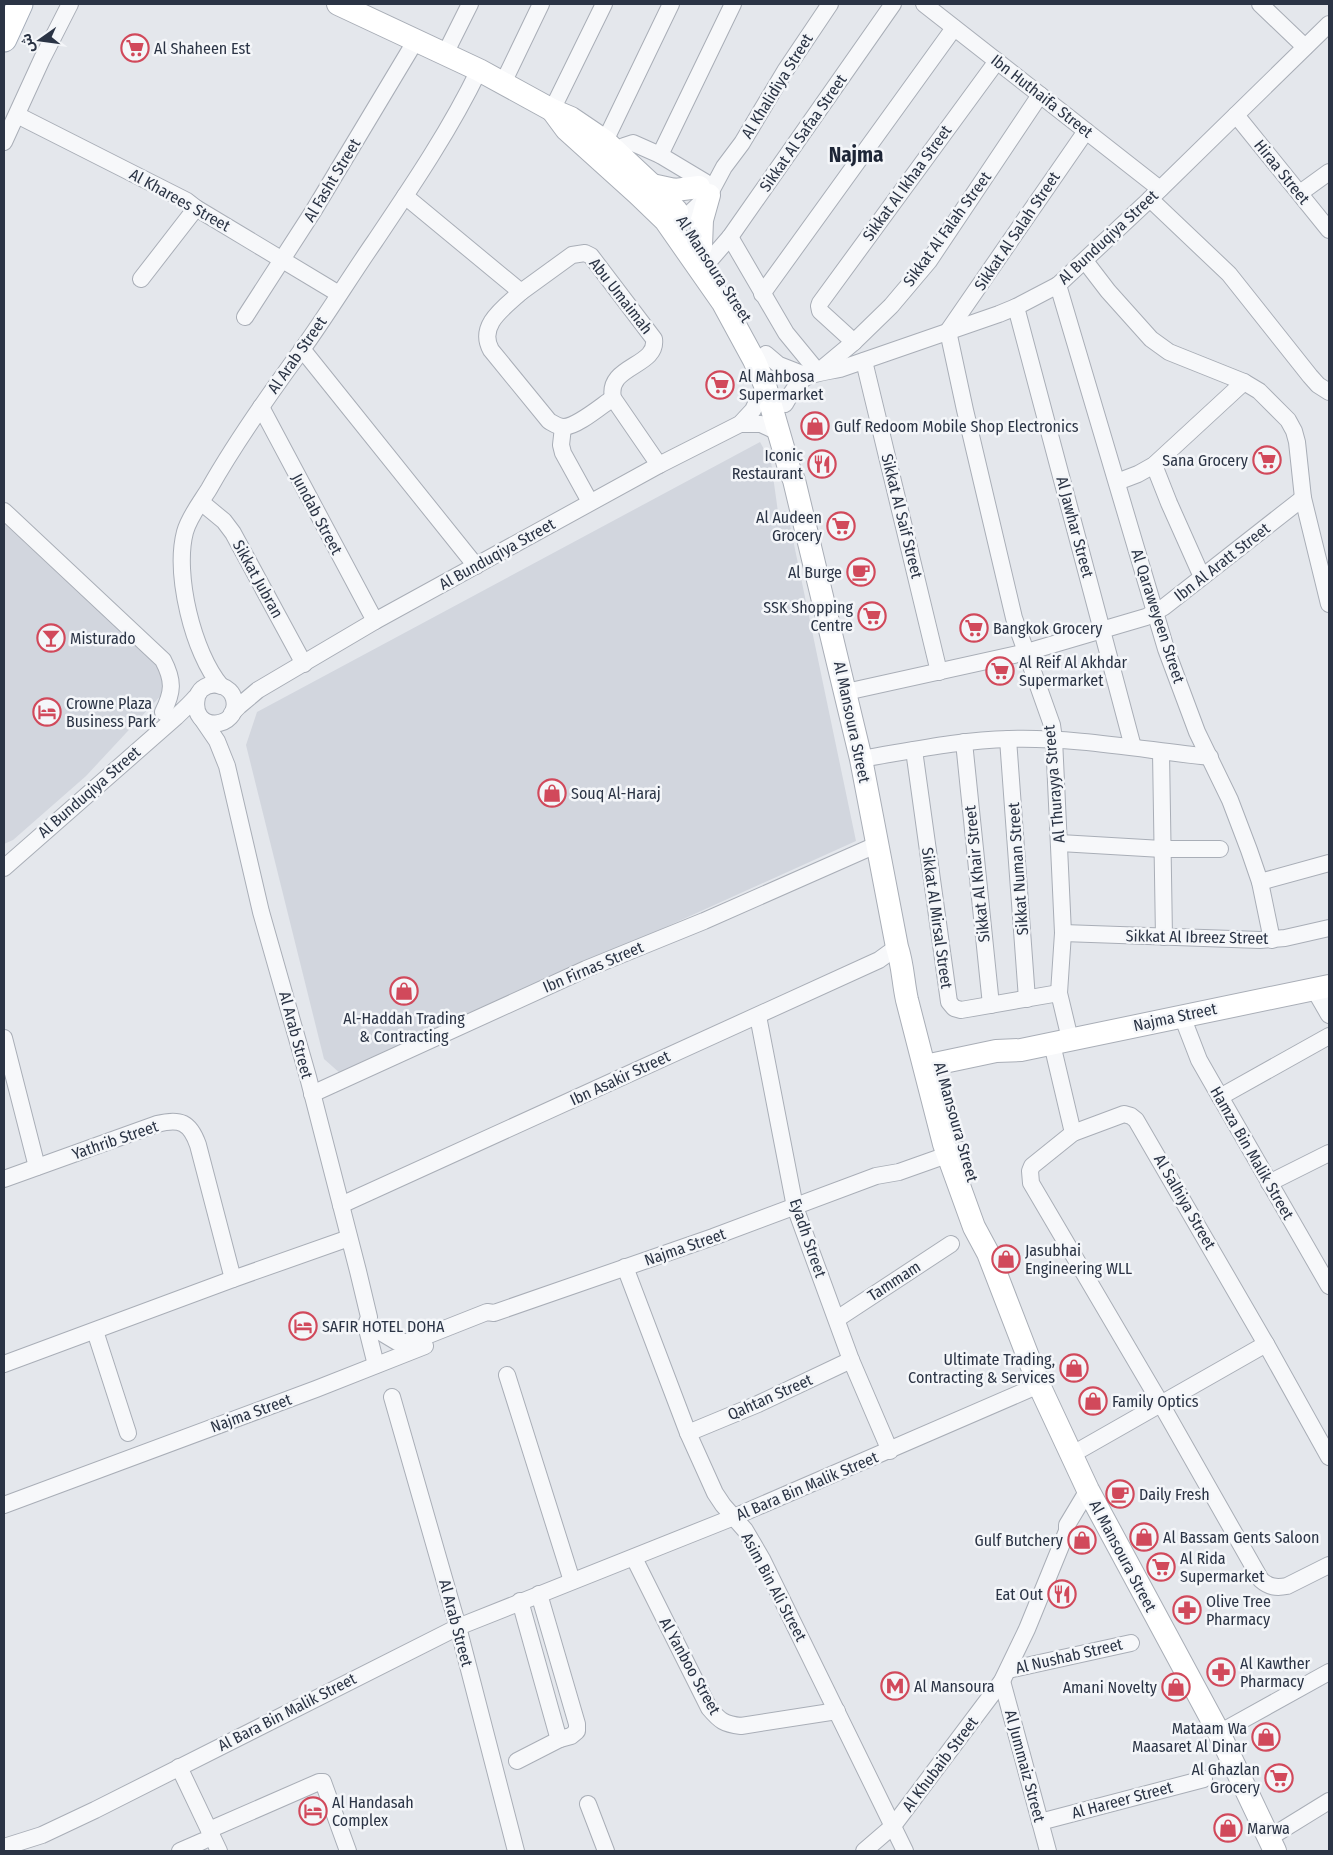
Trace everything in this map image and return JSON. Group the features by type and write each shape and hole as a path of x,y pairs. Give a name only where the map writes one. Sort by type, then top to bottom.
{"main road":[{"name":"Al Mansoura Street","path":"338,4 479,70 552,110 571,118 610,146 652,185 723,302 754,360 765,385 780,433 788,468 794,480 861,759 876,845 900,956 915,985 933,1070 974,1227 988,1253 1039,1385 1071,1455 1219,1733 1272,1844"},
{"path":"4,39 19,6"},
{"name":"Al Mansoura Street","path":"552,110 566,129 638,194 674,220 706,253 733,293 766,354 785,404 798,465 798,473 794,480"},
{"path":"652,185 675,190 704,188 702,220 706,253"},
{"name":"Najma Street","path":"933,1070 997,1060 1021,1050 1321,987"}],"street":[{"path":"4,142 70,4"},
{"path":"445,54 470,4"},
{"path":"503,83 541,4"},
{"path":"552,110 604,4"},
{"path":"671,4 610,146 624,146 633,142 660,155 704,188"},
{"path":"660,155 733,4"},
{"name":"Al Khalidiya Street","path":"674,220 724,167 742,143 830,4"},
{"name":"Sikkat Al Safaa Street","path":"706,253 730,237 893,4"},
{"name":"Ibn Huthaifa Street","path":"924,4 1086,131 1155,194 1229,274 1310,376 1318,385 1329,392"},
{"path":"1260,4 1306,46"},
{"name":"Al Bunduqiya Street","path":"813,374 840,369 1016,307 1058,286 1329,24"},
{"path":"762,294 954,28"},
{"name":"Al Fasht Street","path":"245,317 314,210 416,40"},
{"name":"Sikkat Al Ikhaa Street","path":"854,342 820,311 820,302 997,61"},
{"name":"Al Arab Street","path":"225,688 202,657 192,624 180,562 186,529 230,451 302,349 418,177 479,70"},
{"name":"Sikkat Al Falah Street","path":"813,374 854,342 891,306 929,261 1040,95"},
{"name":"Al Kharees Street","path":"16,114 187,201 339,294"},
{"name":"Hiraa Street","path":"1236,115 1329,230"},
{"name":"Sikkat Al Salah Street","path":"948,331 1086,131"},
{"path":"1300,193 1329,172"},
{"path":"405,196 521,292"},
{"path":"141,279 196,208"},
{"name":"Al Mansoura Street","path":"730,237 762,294 813,374"},
{"name":"Abu Umaimah","path":"563,427 549,421 488,343 486,336 491,321 521,292 572,255 585,253 591,256 654,340 655,345 649,355 620,376 613,384 614,398"},
{"path":"1085,261 1108,291 1151,339 1169,352 1244,382 1259,390 1288,420 1294,431 1304,498 1329,604"},
{"name":"Al Qaraweyeen Street","path":"1058,286 1155,613 1188,708 1237,818 1260,882 1272,940"},
{"name":"Al Jawhar Street","path":"1016,307 1133,748"},
{"name":"Al Thurayya Street","path":"948,331 1014,618 1019,635 1028,652 1052,725 1060,844 1063,933 1060,993 1061,1042"},
{"path":"302,349 476,566"},
{"path":"766,354 780,365 813,374"},
{"name":"Sikkat Al Saif Street","path":"864,361 939,672"},
{"path":"785,404 797,383 813,374"},
{"path":"1117,482 1154,465 1244,382"},
{"name":"Al Bunduqiya Street","path":"228,717 258,690 374,621 590,502 740,424 753,410 765,385"},
{"path":"590,502 563,453 561,445 563,427 571,425 614,398 659,465"},
{"name":"Jundab Street","path":"261,407 374,621"},
{"path":"740,424 761,424 780,433"},
{"path":"1154,465 1202,577"},
{"name":"Ibn Al Aratt Street","path":"846,692 1028,652 1102,631 1155,613 1304,498"},
{"name":"Sikkat Jubran","path":"201,502 214,510 233,533 304,664"},
{"path":"4,511 163,660 171,678 170,714 201,717"},
{"name":"Al Arab Street","path":"200,693 202,657"},
{"path":"212,685 225,688 234,701 228,717 212,724 201,717 196,710 200,693 212,685"},
{"name":"Al Bunduqiya Street","path":"225,688 238,692 258,690"},
{"name":"Al Bunduqiya Street","path":"4,868 170,714 200,693"},
{"name":"Al Arab Street","path":"201,717 223,753 261,912 373,1324 366,1325 381,1364"},
{"name":"Al Arab Street","path":"223,753 222,730 228,717"},
{"path":"861,759 964,742 1008,739 1054,739 1210,757"},
{"name":"Sikkat Numan Street","path":"1008,739 1027,999"},
{"name":"Sikkat Al Khair Street","path":"964,742 991,1005"},
{"name":"Sikkat Al Mirsal Street","path":"914,750 948,999 951,1006 961,1010 1060,993"},
{"path":"1161,752 1164,937"},
{"path":"1060,844 1162,849 1220,849"},
{"name":"Ibn Firnas Street","path":"312,1094 586,969 704,921 876,845"},
{"path":"1260,882 1329,863"},
{"name":"Sikkat Al Ibreez Street","path":"1063,933 1272,940 1329,928"},
{"name":"Ibn Asakir Street","path":"340,1205 879,960 900,956"},
{"path":"1321,987 1329,1015"},
{"name":"Eyadh Street","path":"758,1016 794,1207 851,1360 890,1450"},
{"name":"Hamza Bin Malik Street","path":"1182,1016 1199,1060 1329,1286"},
{"path":"1220,1097 1329,1036"},
{"path":"4,1038 37,1167"},
{"path":"1061,1042 1073,1133"},
{"name":"Al Salhiya Street","path":"1329,1457 1136,1120 1132,1116 1124,1114 1073,1133 1036,1161 1032,1166 1030,1177 1260,1580 1273,1587 1287,1586 1329,1565"},
{"name":"Yathrib Street","path":"4,1179 157,1124 176,1121 190,1127 198,1145 233,1278"},
{"name":"Najma Street","path":"4,1505 381,1364 408,1348 489,1319 494,1313 794,1207 876,1176 891,1164 953,1147"},
{"path":"1270,1183 1329,1153"},
{"path":"4,1364 233,1278 349,1238"},
{"name":"Tammam","path":"837,1319 951,1244"},
{"name":"Asim Bin Ali Street","path":"625,1267 688,1433 714,1493 722,1506 745,1530 762,1559 905,1851"},
{"path":"373,1324 408,1348"},
{"path":"95,1331 128,1433"},
{"path":"1071,1455 1266,1344"},
{"name":"Qahtan Street","path":"688,1433 758,1404 851,1360"},
{"path":"507,1375 572,1581"},
{"name":"Al Bara Bin Malik Street","path":"4,1847 42,1835 458,1626 734,1517 1039,1385"},
{"name":"Al Arab Street","path":"392,1397 458,1626 516,1851"},
{"name":"Al Khubaib Street","path":"864,1851 893,1826 1005,1675 1067,1531 1072,1528 1092,1497"},
{"name":"Al Yanboo Street","path":"634,1558 710,1708 718,1718 727,1724 741,1726 837,1711"},
{"path":"517,1760 560,1739 575,1734 577,1728 539,1594"},
{"path":"520,1601 551,1716 560,1739"},
{"name":"Al Nushab Street","path":"1005,1675 1131,1642"},
{"path":"1219,1733 1329,1672"},
{"name":"Al Jummaiz Street","path":"1005,1675 1048,1851"},
{"path":"174,1769 207,1841 219,1851"},
{"name":"Al Hareer Street","path":"1040,1822 1204,1779"},
{"path":"180,1851 207,1841 319,1782 323,1782 348,1851"},
{"path":"1272,1844 1329,1802"},
{"path":"588,1804 606,1851"}],"shaded area":[{"name":"Souq Al-Haraj","path":"760,442 771,462 778,512 787,511 856,841 341,1074 324,1059 246,745 257,712"},
{"path":"4,522 157,660 166,690 86,776 13,840 4,844"}],"place":[{"name":"Al Shaheen Est","path":"135,48"},
{"name":"Al Mahbosa Supermarket","path":"720,385"},
{"name":"Gulf Redoom Mobile Shop Electronics","path":"815,426"},
{"name":"Sana Grocery","path":"1267,460"},
{"name":"Iconic Restaurant","path":"822,464"},
{"name":"Al Audeen Grocery","path":"841,526"},
{"name":"Al Burge","path":"861,572"},
{"name":"SSK Shopping Centre","path":"872,616"},
{"name":"Bangkok Grocery","path":"974,628"},
{"name":"Misturado","path":"51,638"},
{"name":"Al Reif Al Akhdar Supermarket","path":"1000,671"},
{"name":"Crowne Plaza Business Park","path":"47,712"},
{"name":"Souq Al-Haraj","path":"552,793"},
{"name":"Al-Haddah Trading & Contracting","path":"404,991"},
{"name":"Jasubhai Engineering WLL","path":"1006,1259"},
{"name":"SAFIR HOTEL DOHA","path":"303,1326"},
{"name":"Ultimate Trading, Contracting & Services","path":"1074,1368"},
{"name":"Family Optics","path":"1093,1401"},
{"name":"Daily Fresh","path":"1120,1494"},
{"name":"Al Bassam Gents Saloon","path":"1144,1537"},
{"name":"Gulf Butchery","path":"1082,1540"},
{"name":"Al Rida Supermarket","path":"1161,1567"},
{"name":"Eat Out","path":"1062,1594"},
{"name":"Olive Tree Pharmacy","path":"1187,1610"},
{"name":"Al Kawther Pharmacy","path":"1221,1672"},
{"name":"Al Mansoura","path":"895,1686"},
{"name":"Amani Novelty","path":"1176,1687"},
{"name":"Mataam Wa Maasaret Al Dinar","path":"1266,1737"},
{"name":"Al Ghazlan Grocery","path":"1279,1778"},
{"name":"Al Handasah Complex","path":"313,1811"},
{"name":"Marwa","path":"1228,1828"}],"district":[{"name":"Najma","path":"856,155"}]}
